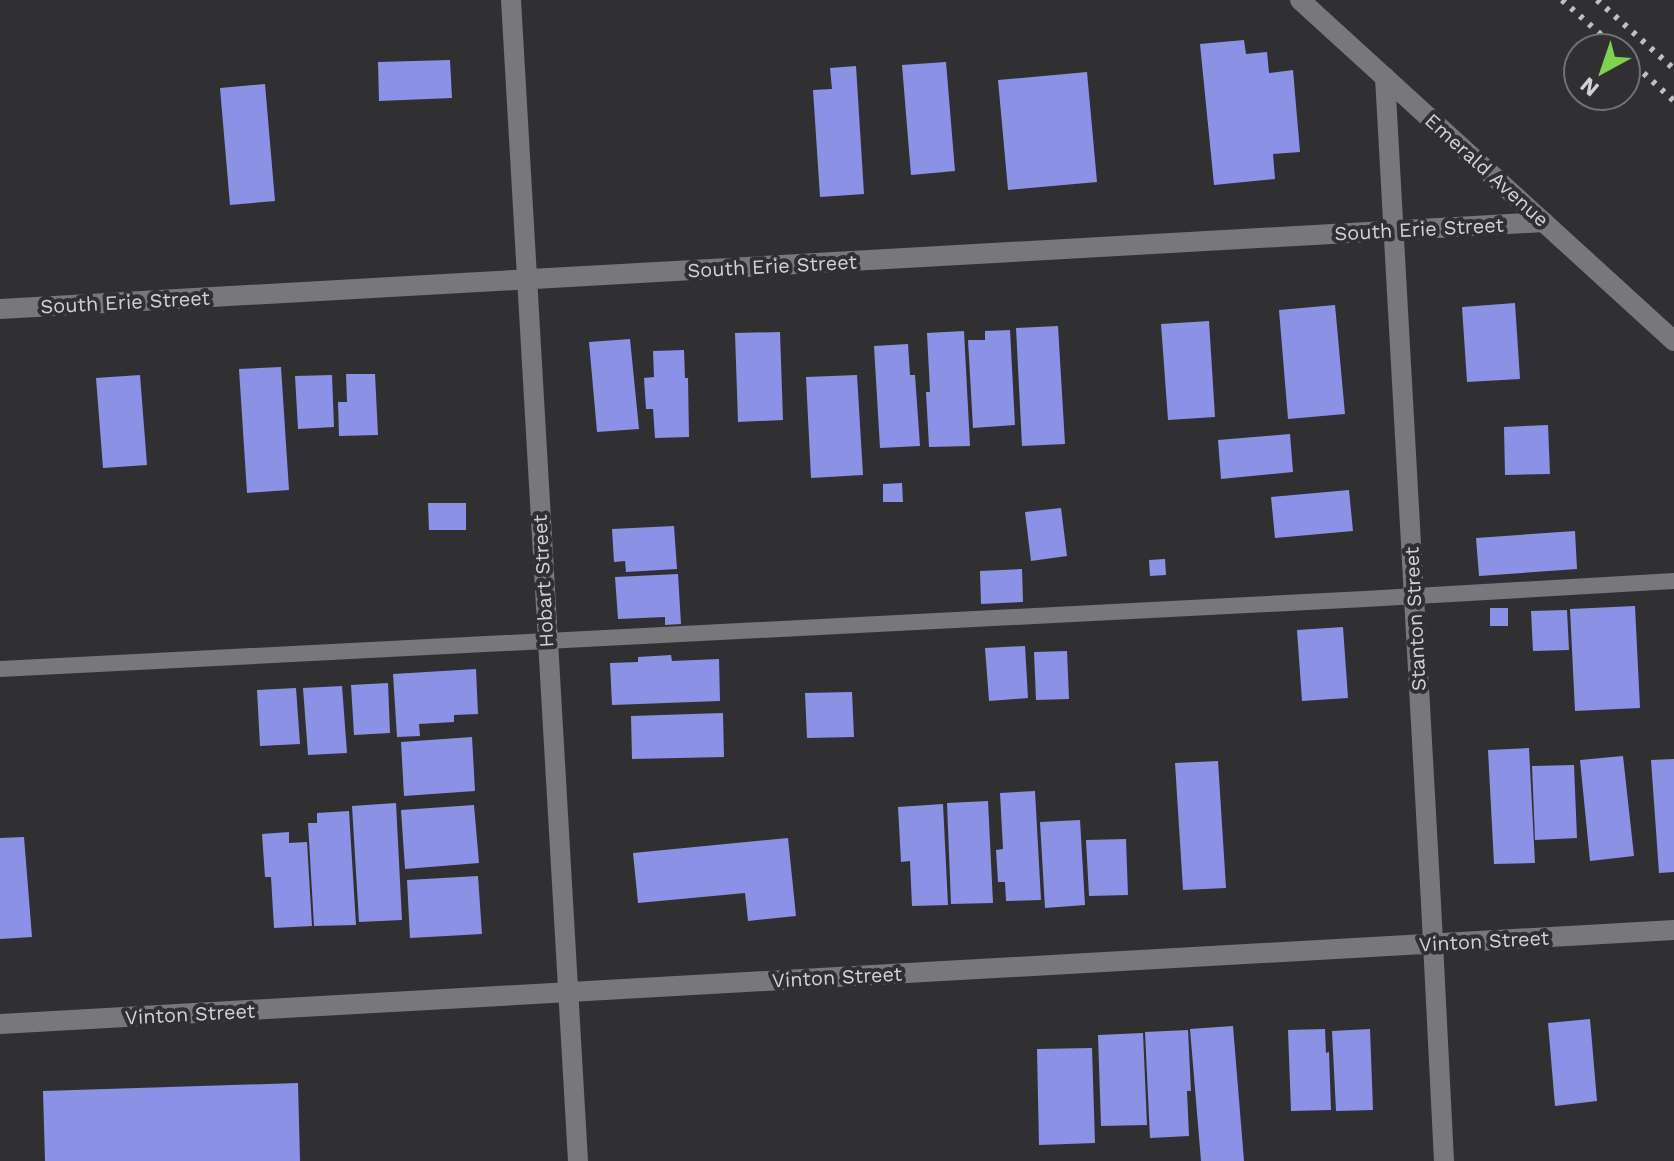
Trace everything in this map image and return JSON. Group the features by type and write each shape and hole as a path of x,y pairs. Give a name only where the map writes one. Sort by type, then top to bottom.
{"street":[{"name":"Hobart Street","path":"511,0 578,1161"},
{"name":"Emerald Avenue","path":"1300,0 1674,341"},
{"name":"Stanton Street","path":"1385,77 1444,1161"},
{"name":"South Erie Street","path":"0,309 1544,222"},
{"name":"Vinton Street","path":"0,1024 1674,930"}],"lane":[{"path":"0,669 1674,581"}],"building":[{"path":"1244,40 1246,54 1267,52 1269,73 1293,70 1300,152 1273,154 1275,179 1214,185 1200,44"},
{"path":"450,60 452,98 379,101 378,62"},
{"path":"946,62 955,171 911,175 902,65"},
{"path":"856,66 864,194 820,197 813,90 832,89 830,68"},
{"path":"1087,72 1097,182 1008,190 998,80"},
{"path":"265,84 275,201 230,205 220,88"},
{"path":"1515,303 1520,379 1467,382 1462,307"},
{"path":"1335,305 1345,414 1288,419 1279,310"},
{"path":"1209,321 1215,417 1168,420 1161,324"},
{"path":"1058,326 1065,444 1022,446 1016,328"},
{"path":"1010,330 1015,425 973,428 968,340 985,340 985,331"},
{"path":"964,331 970,446 929,447 927,333"},
{"path":"780,332 783,420 738,422 735,333"},
{"path":"630,339 639,429 597,432 589,342"},
{"path":"908,344 910,375 915,375 920,446 880,448 874,346"},
{"path":"684,350 689,437 655,438 653,409 646,409 644,378 654,377 653,351"},
{"path":"281,367 289,490 247,493 239,369"},
{"path":"346,374 375,374 378,435 339,436 338,402 347,402"},
{"path":"140,375 147,465 103,468 96,378"},
{"path":"332,375 334,427 298,429 295,376"},
{"path":"857,375 863,475 811,478 806,377"},
{"path":"1548,425 1550,474 1505,475 1504,427"},
{"path":"1290,434 1293,472 1221,479 1218,440"},
{"path":"902,483 903,502 883,502 883,484"},
{"path":"1349,490 1353,531 1275,538 1271,497"},
{"path":"428,503 466,503 466,530 429,530"},
{"path":"1061,508 1067,556 1031,561 1025,512"},
{"path":"674,526 677,569 626,572 625,561 614,562 612,529"},
{"path":"1575,531 1577,569 1479,576 1476,538"},
{"path":"1165,559 1166,575 1150,576 1149,560"},
{"path":"1022,569 1023,602 981,604 980,571"},
{"path":"678,574 681,624 665,625 665,617 618,619 615,577"},
{"path":"1635,606 1640,708 1575,711 1570,609"},
{"path":"1490,608 1508,608 1508,626 1490,626"},
{"path":"1567,610 1569,650 1533,651 1531,611"},
{"path":"1343,627 1348,698 1302,701 1297,630"},
{"path":"1025,646 1028,698 989,701 985,648"},
{"path":"1067,651 1069,699 1036,700 1034,652"},
{"path":"671,655 672,661 719,659 720,701 612,705 610,663 638,662 638,657"},
{"path":"476,669 478,714 454,715 454,722 419,724 420,736 397,737 393,674"},
{"path":"388,683 390,733 354,735 351,685"},
{"path":"342,686 347,753 308,755 303,688"},
{"path":"296,688 300,744 260,746 257,690"},
{"path":"852,692 854,737 807,738 805,693"},
{"path":"723,713 724,757 632,759 631,716"},
{"path":"472,737 475,791 404,796 401,742"},
{"path":"1529,748 1535,863 1494,864 1488,750"},
{"path":"1623,756 1634,856 1590,861 1580,760"},
{"path":"1674,759 1674,872 1659,873 1651,760"},
{"path":"1218,761 1226,888 1183,890 1175,763"},
{"path":"1574,765 1577,838 1535,840 1532,766"},
{"path":"1035,791 1041,900 1006,901 1005,882 998,882 996,850 1003,849 1000,793"},
{"path":"988,801 993,903 951,904 947,803"},
{"path":"396,803 402,920 359,922 352,806"},
{"path":"943,804 948,905 912,906 910,861 901,862 898,807"},
{"path":"474,805 479,863 405,869 401,810"},
{"path":"349,811 356,925 314,926 308,823 317,823 317,813"},
{"path":"1080,820 1085,905 1045,908 1040,822"},
{"path":"289,832 289,843 307,842 312,926 274,928 271,877 265,877 262,834"},
{"path":"24,837 32,937 0,939 0,838"},
{"path":"788,838 796,916 748,921 745,893 638,903 633,853"},
{"path":"1126,839 1128,895 1089,896 1086,840"},
{"path":"478,876 482,934 410,938 407,880"},
{"path":"1590,1019 1597,1101 1555,1106 1548,1023"},
{"path":"1233,1026 1244,1161 1201,1161 1190,1029"},
{"path":"1325,1029 1331,1110 1291,1111 1288,1030"},
{"path":"1370,1029 1373,1110 1336,1111 1332,1031"},
{"path":"1188,1030 1191,1091 1187,1091 1189,1136 1150,1138 1145,1032"},
{"path":"1143,1033 1147,1125 1101,1126 1098,1035"},
{"path":"1092,1048 1095,1143 1039,1145 1037,1049"},
{"path":"298,1083 300,1161 45,1161 43,1091"}],"railway":[{"path":"1562,0 1598,32"},
{"path":"1597,0 1674,69"},
{"path":"1642,72 1674,101"}]}
